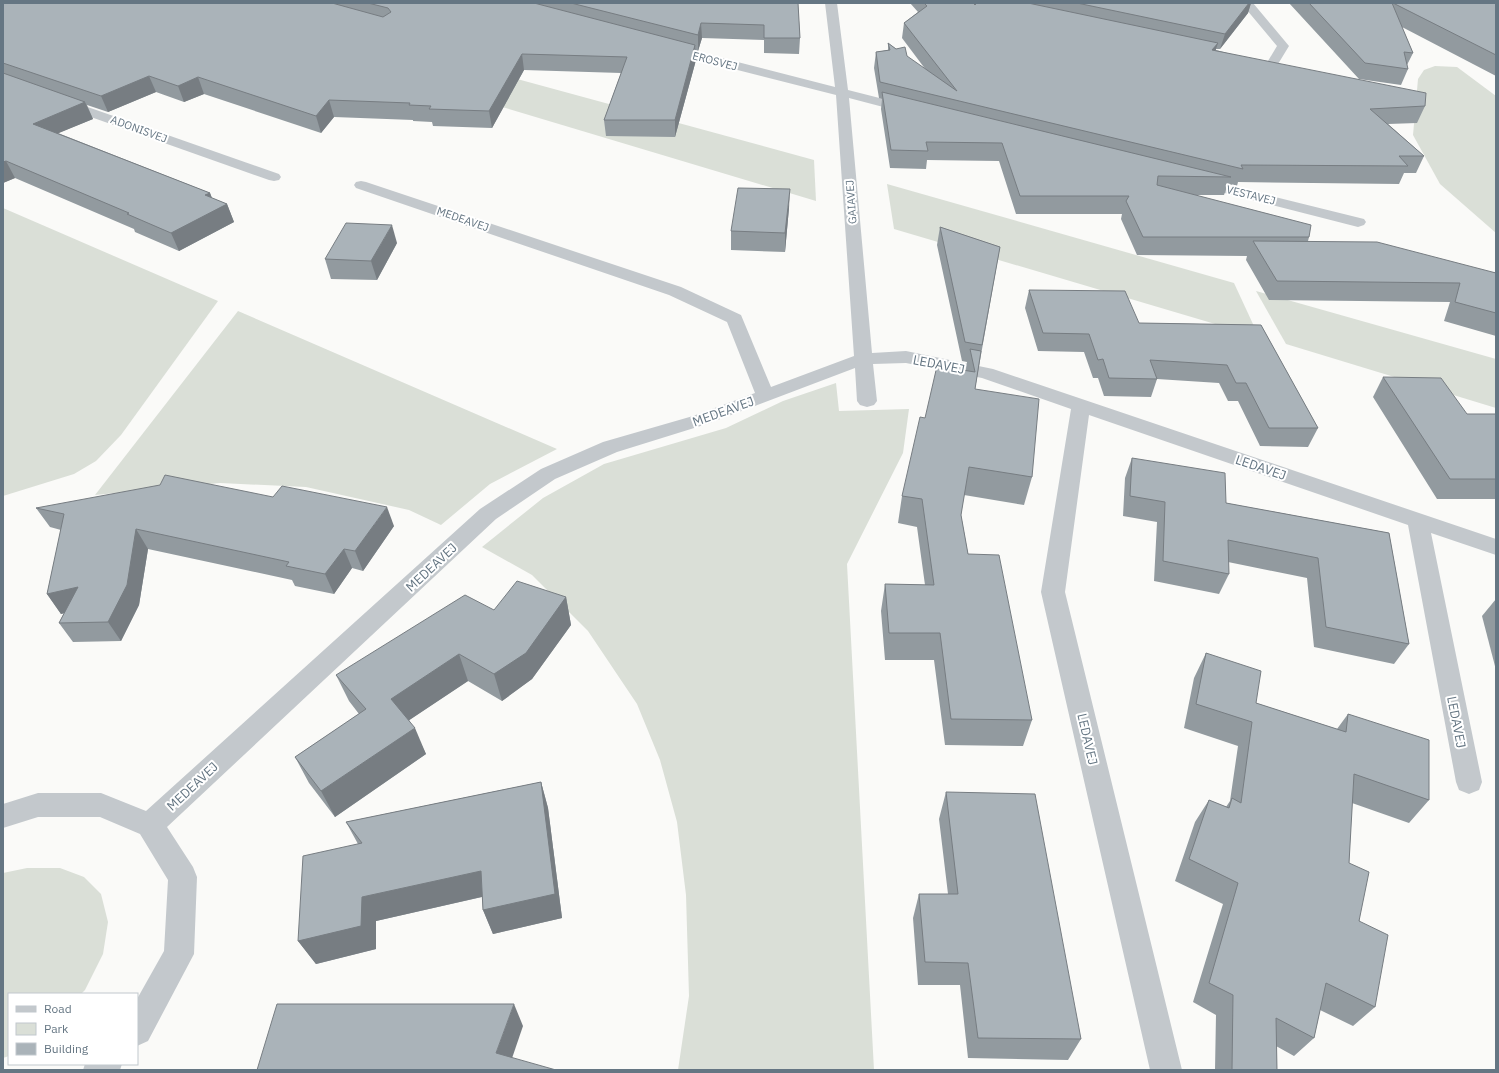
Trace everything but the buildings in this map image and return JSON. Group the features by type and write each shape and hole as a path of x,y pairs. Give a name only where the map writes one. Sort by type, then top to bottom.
{"street":[{"name":"GAIAVEJ","path":"831,3 842,94 867,401"},
{"path":"1247,3 1282,46 1271,66"},
{"name":"EROSVEJ","path":"658,45 842,94"},
{"path":"1256,63 1286,69"},
{"path":"842,94 924,114"},
{"name":"ADONISVEJ","path":"48,97 274,177"},
{"name":"VESTAVEJ","path":"1185,179 1358,222"},
{"name":"MEDEAVEJ","path":"361,185 676,291 735,320 765,395"},
{"name":"LEDAVEJ","path":"863,359 906,358 986,373 1496,547"},
{"name":"MEDEAVEJ","path":"150,825 488,514 548,474 610,447 700,420 863,359"},
{"name":"LEDAVEJ","path":"1081,406 1053,592 1166,1070"},
{"name":"LEDAVEJ","path":"1418,520 1469,782"},
{"path":"3,816 38,805 101,805 150,825 183,877 180,938 179,954 138,1028"}],"green space":[{"path":"429,55 814,160 816,201 412,80"},
{"path":"1435,66 1457,67 1496,96 1496,233 1440,184 1413,135 1418,79 1424,70"},
{"path":"887,184 1234,283 1259,337 894,229"},
{"path":"3,208 218,301 121,435 96,461 74,474 3,496"},
{"path":"1256,291 1496,359 1496,408 1286,344"},
{"path":"238,311 557,449 490,484 441,525 409,510 306,487 220,483 95,495"},
{"path":"836,383 839,411 909,409 903,453 847,564 874,1070 678,1070 689,996 686,895 677,822 660,760 637,704 588,631 532,575 482,547 543,498 604,464 726,428 783,401"},
{"path":"27,868 60,868 84,877 101,894 108,922 103,954 85,990 82,993 8,993 8,1056 3,1058 3,873"}]}
